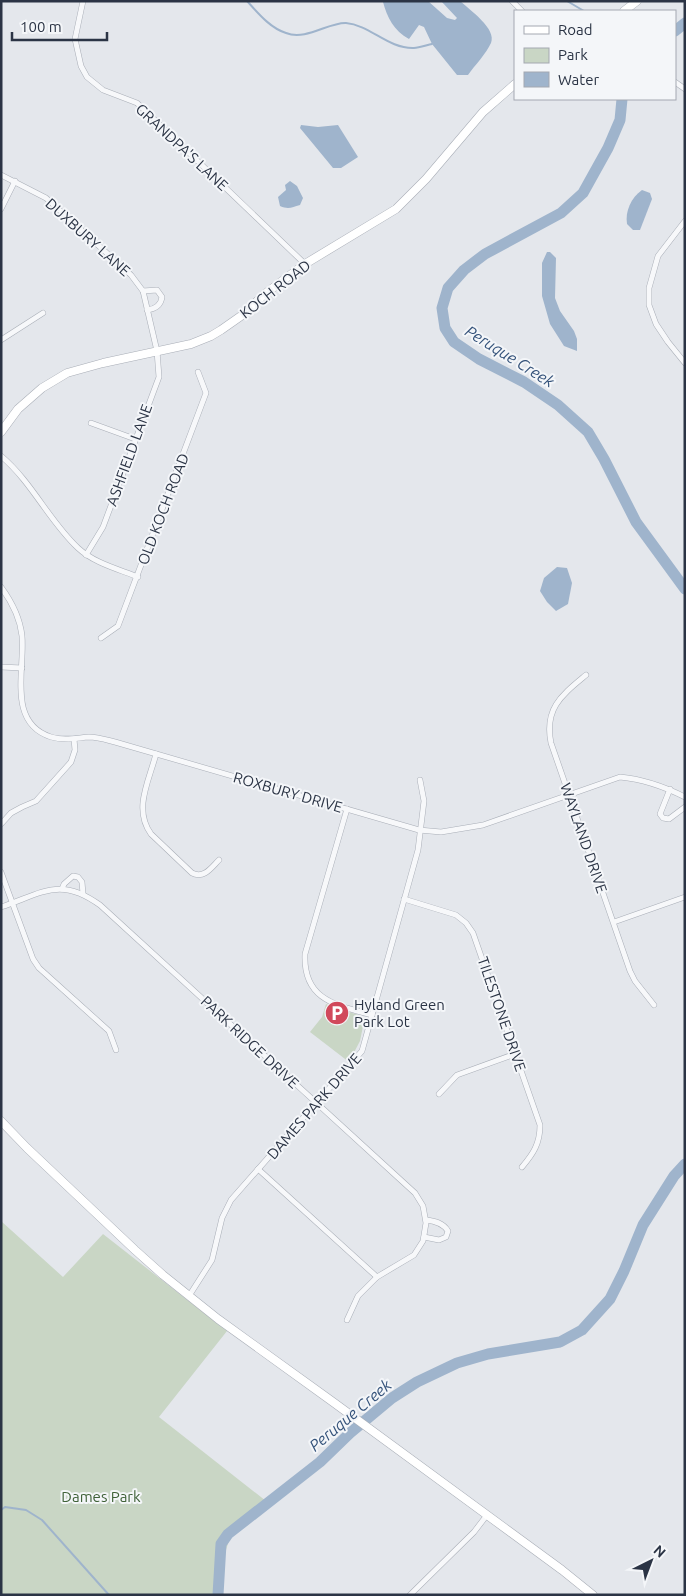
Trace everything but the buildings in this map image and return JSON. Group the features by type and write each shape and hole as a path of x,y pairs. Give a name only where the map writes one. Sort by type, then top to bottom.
{"main road":[{"path":"625,10 637,1"},
{"name":"KOCH ROAD","path":"1,432 18,409 42,388 67,373 102,362 190,344 211,336 242,316 266,293 306,264 396,209 426,179 482,112 514,85"},
{"path":"1,1121 135,1250 189,1296 393,1445 593,1595"}],"street":[{"name":"GRANDPA'S LANE","path":"84,1 75,39 81,66 87,77 103,90 137,103 306,264"},
{"path":"512,1 521,10"},
{"name":"DUXBURY LANE","path":"1,175 46,198 131,275 143,291 157,351"},
{"path":"1,209 15,181"},
{"path":"685,221 658,256 649,288 648,305 656,324 685,363"},
{"name":"DUXBURY LANE","path":"143,291 157,290 162,297 161,302 156,307 147,310"},
{"path":"1,340 43,313"},
{"name":"ASHFIELD LANE","path":"86,555 102,527 159,377 157,351"},
{"name":"OLD KOCH ROAD","path":"101,638 118,626 206,393 198,372"},
{"path":"91,423 135,440"},
{"path":"1,456 20,475 67,536 86,555 138,577"},
{"name":"ROXBURY DRIVE","path":"1,588 18,615 22,634 21,698 24,712 30,723 40,732 51,737 63,740 91,737 105,740 419,830 441,832 483,825 620,777 632,778 670,789 685,797"},
{"path":"1,668 22,668"},
{"name":"WAYLAND DRIVE","path":"586,675 558,701 551,713 549,726 551,743 630,972 654,1005"},
{"path":"1,824 22,806 36,801 71,762 75,750 74,739"},
{"path":"156,754 142,806 142,818 146,827 196,876 206,874 219,860"},
{"name":"DAMES PARK DRIVE","path":"189,1296 212,1260 226,1208 231,1200 362,1052 418,850 424,801 420,780"},
{"path":"670,789 660,814 663,818 669,819 685,807"},
{"path":"347,809 305,954 305,972 312,986 324,999 337,1006 372,1014"},
{"path":"1,872 33,958 39,968 109,1031 116,1050"},
{"name":"PARK RIDGE DRIVE","path":"62,889 68,879 78,876 82,882 83,894"},
{"name":"PARK RIDGE DRIVE","path":"1,907 54,888 83,894 100,905 415,1193 423,1206 426,1220 424,1238"},
{"path":"614,922 685,897"},
{"name":"TILESTONE DRIVE","path":"404,899 456,915 466,923 473,933 540,1126 540,1137 536,1150 522,1167"},
{"path":"439,1094 456,1075 515,1054"},
{"path":"258,1169 377,1277"},
{"path":"347,1320 358,1296 377,1277 414,1255 424,1238 443,1239 446,1237 448,1231 443,1225 436,1221 426,1220"},
{"path":"410,1595 474,1532 487,1515"}],"green space":[{"path":"326,1004 361,1016 364,1021 360,1041 349,1062 310,1032 322,1017"},
{"name":"Dames Park","path":"1,1221 63,1277 103,1234 227,1331 159,1417 266,1501 231,1534 216,1582 215,1595 1,1595"}],"water":[{"path":"428,1 447,18 455,20 457,18 441,1 460,1 482,20 490,32 491,43 468,75 457,75 432,44 424,27 419,25 409,39 399,32 389,18 383,2"},
{"path":"301,125 318,127 338,125 358,157 341,168 333,168 300,128"},
{"path":"290,181 297,186 303,198 300,205 286,208 280,206 278,197 286,190 285,185"},
{"path":"642,190 650,193 652,199 640,230 633,230 627,224 628,210 635,197"},
{"path":"547,252 550,252 556,258 555,298 560,311 574,331 577,339 577,351 564,346 550,324 542,296 542,263"},
{"path":"557,567 567,568 572,583 568,604 556,611 540,591 544,578"}],"waterway":[{"path":"247,1 270,24 280,31 294,35 301,35 339,23 346,23 363,28 396,45 416,48 432,44"},
{"path":"567,1 582,10"},
{"name":"Peruque Creek","path":"676,30 685,23"},
{"name":"Peruque Creek","path":"622,100 620,120 608,148 583,193 561,213 485,254 464,270 448,288 442,308 445,328 454,342 479,359 524,382 558,405 588,432 636,522 685,589"},
{"name":"Peruque Creek","path":"218,1595 221,1544 228,1534 320,1462 350,1433 392,1398 417,1382 457,1363 488,1354 560,1342 582,1330 610,1299 643,1225 674,1176 685,1164"},
{"path":"1,1510 5,1507 26,1510 42,1520 109,1595"}],"place":[{"name":"Hyland Green Park Lot","path":"337,1013"}]}
